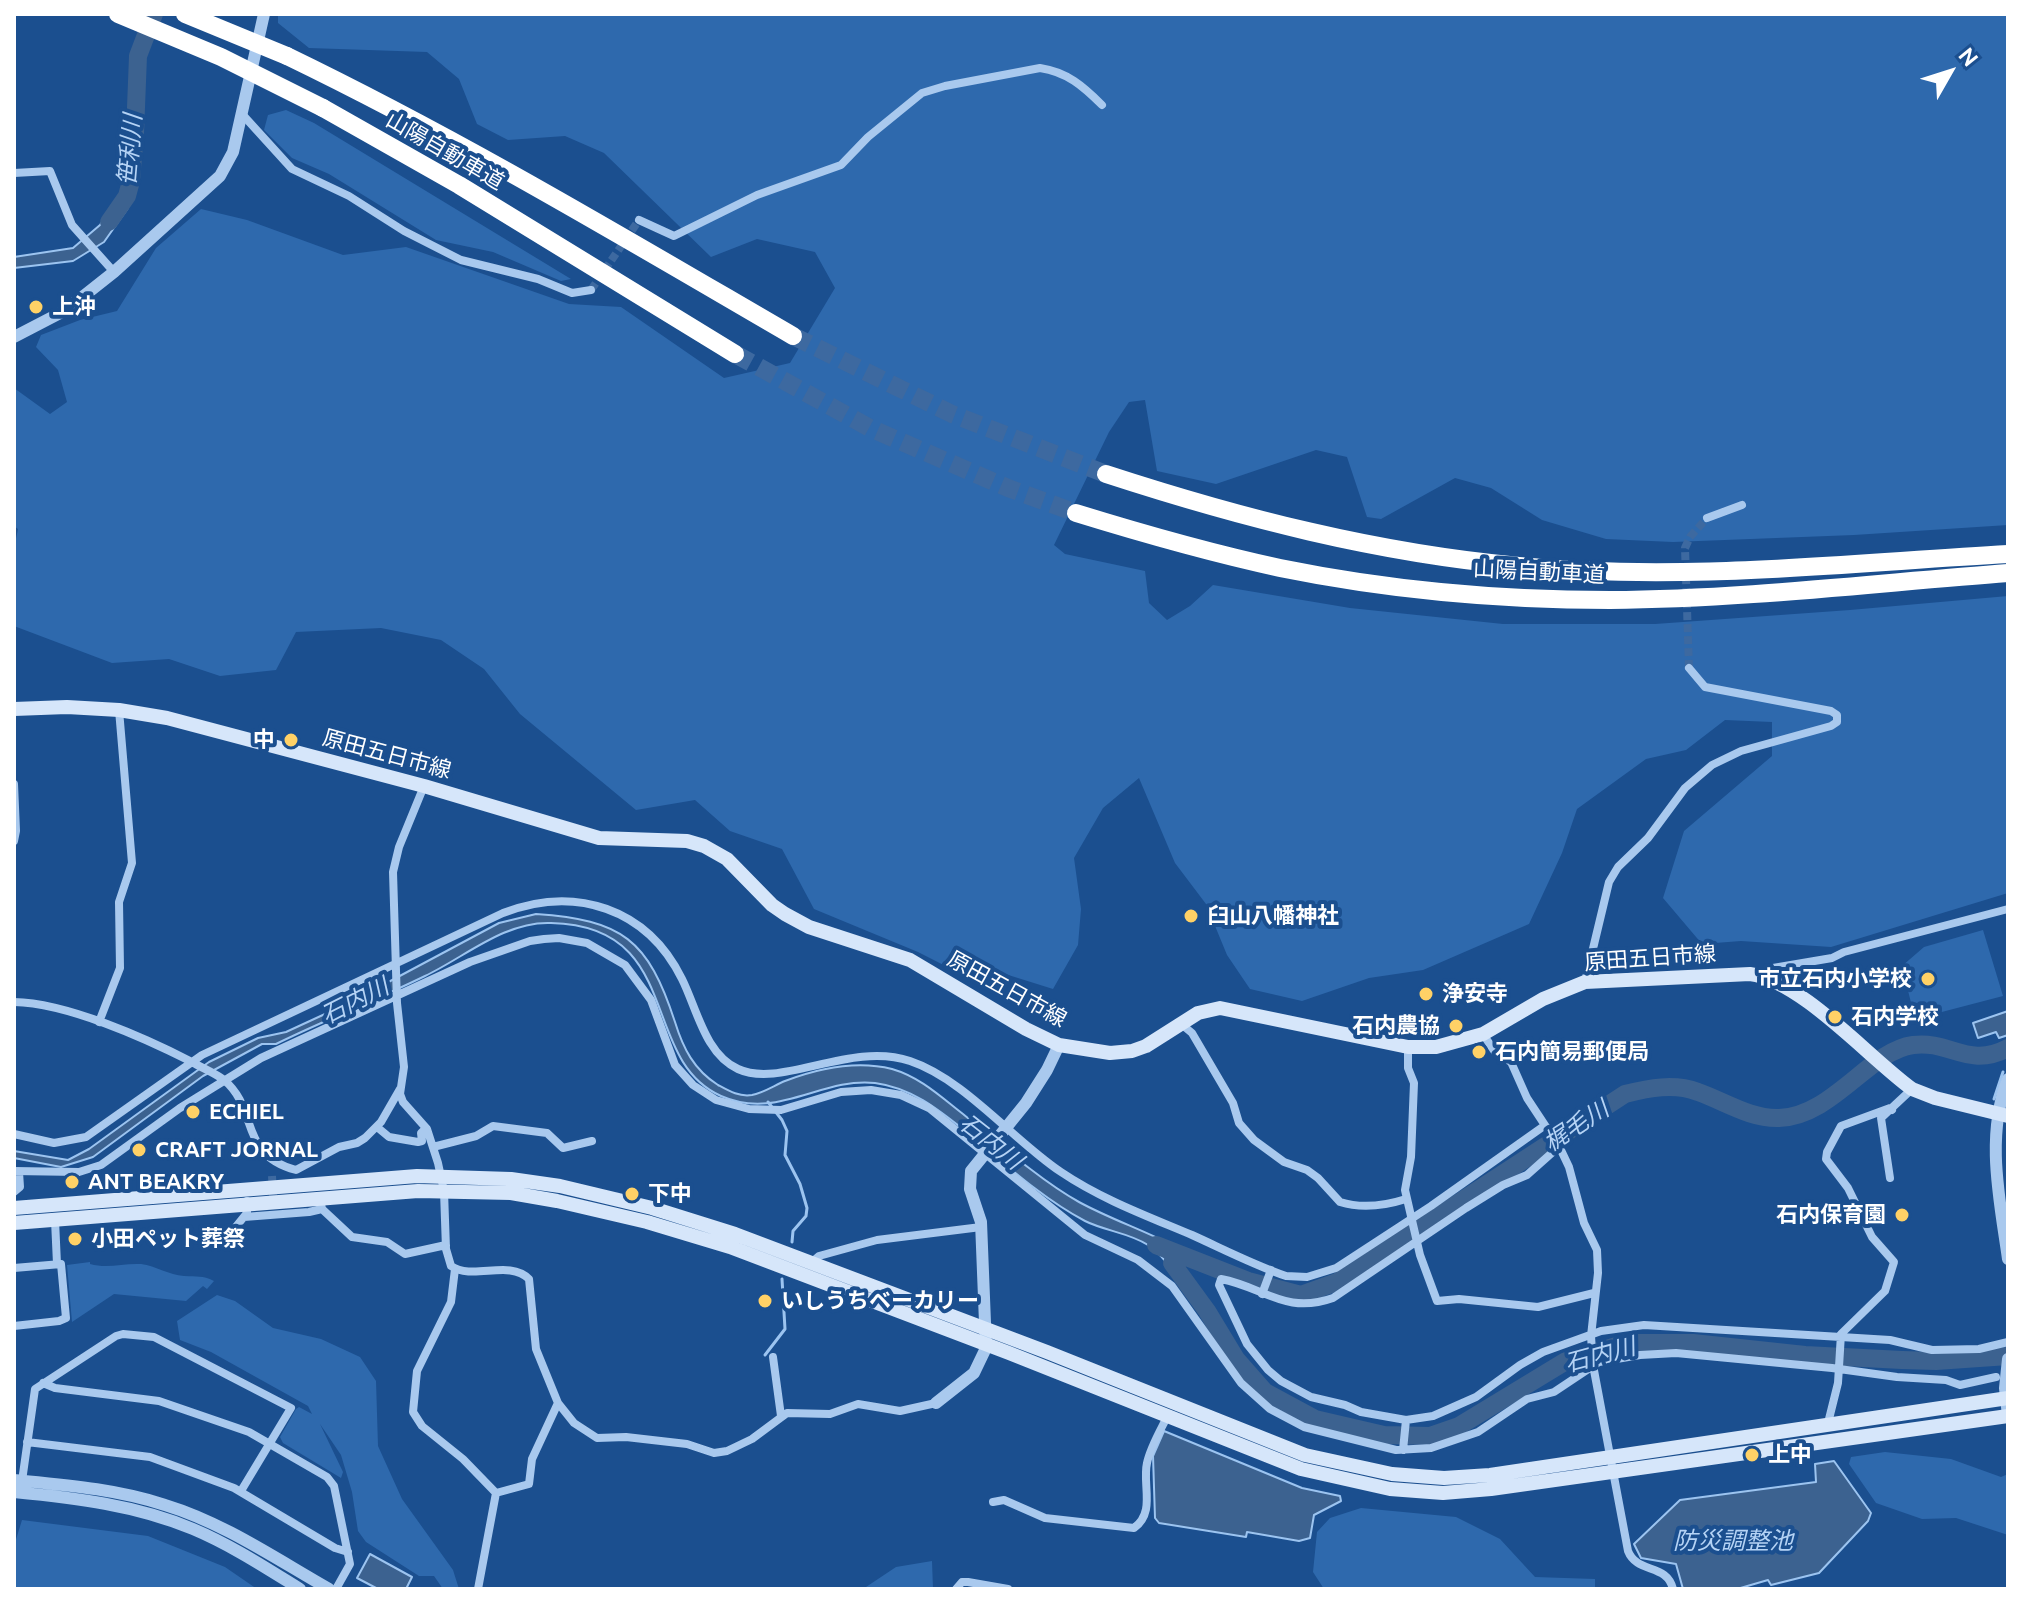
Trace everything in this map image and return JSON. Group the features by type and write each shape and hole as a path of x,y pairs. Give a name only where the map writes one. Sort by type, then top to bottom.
{"highway":[{"name":"山陽自動車道","path":"118,14 221,57 323,108 459,185 735,354"},
{"name":"山陽自動車道","path":"185,14 287,56 466,148 793,336"},
{"name":"山陽自動車道","path":"1106,474 1315,535 1520,567 1728,571 2008,554"},
{"name":"山陽自動車道","path":"1076,513 1212,552 1282,568 1350,581 1512,597 1611,600 1725,596 2008,573"}],"main road":[{"name":"原田五日市線","path":"14,708 119,710 167,718 424,786 599,838 687,841 704,846 727,859 772,905 809,927 910,960 1026,1029 1059,1045 1110,1053 1146,1046 1198,1013 1220,1008 1408,1047 1436,1047 1483,1034 1543,999 1585,982 1766,976"},
{"path":"1766,976 1797,994 1912,1089 1935,1098 2003,1114"},
{"path":"14,1208 246,1188 443,1184 511,1179 652,1208 735,1234 1282,1446 1365,1469 1444,1478 1612,1463 2008,1416"},
{"path":"14,1223 321,1204 443,1184 557,1201 730,1247 1301,1469 1390,1489 1443,1493 1479,1490 1828,1423 2007,1398"}],"street":[{"path":"14,337 66,310 114,272 220,176 233,152 264,14"},
{"path":"639,220 674,236 757,195 841,165 868,137 922,93 945,86 1040,68 1055,70 1072,78 1102,105"},
{"path":"242,114 292,169 349,196 415,237 461,260 538,279 572,293 591,290"},
{"path":"14,173 50,171 72,225 114,272"},
{"path":"1707,518 1742,505"},
{"path":"1585,982 1609,882 1618,867 1648,838 1685,788 1712,765 1741,751 1837,722 1837,715 1831,711 1705,687 1689,668"},
{"path":"99,1022 120,968 119,902 132,863 119,710"},
{"path":"14,784 14,841"},
{"path":"14,1002 33,1002 99,1022 223,1079 238,1096 252,1134 274,1168 300,1170 339,1147 361,1141 377,1127 400,1089 404,1067 396,993 392,885 395,860 424,786"},
{"path":"14,1134 54,1143 68,1143 86,1137 193,1063 520,906 555,900 608,909 639,926 665,951 684,981 713,1048 732,1066 748,1073 765,1074 860,1055 892,1056 916,1063 938,1074 1060,1171 1088,1188 1271,1271 1297,1277 1327,1272 1412,1219 1545,1127"},
{"path":"1766,976 1773,968 1832,958 1844,952 2008,909"},
{"path":"14,1192 20,1187 17,1171 79,1172 101,1165 223,1079 396,993 530,941 559,938 587,943 613,956 635,976 651,1000 675,1065 693,1085 716,1100 749,1109 781,1110 841,1092 871,1090 886,1091 929,1108 1085,1235 1138,1260 1172,1286 1241,1383 1286,1419 1322,1433 1403,1449 1431,1448 1478,1432 1527,1399 1552,1393 1569,1384 1593,1364 1676,1353 1839,1367 1897,1377 1945,1380 1964,1386 2001,1375"},
{"path":"1179,1023 1192,1033 1233,1103 1239,1123 1254,1140 1284,1162 1307,1170 1340,1202 1371,1206 1406,1199"},
{"path":"1483,1034 1495,1052 1511,1062 1527,1098 1560,1145 1569,1167 1584,1223 1597,1250 1598,1273 1591,1336 1593,1364 1631,1558 1636,1564 1665,1573 1673,1589"},
{"path":"400,1089 403,1102 426,1128 433,1147 443,1184 448,1261 455,1269 516,1271 524,1273 529,1279 536,1349 558,1403 574,1423 597,1438 626,1437 687,1444 714,1453 727,1451 752,1439 781,1416 792,1413 830,1414 858,1404 906,1411 936,1403 974,1373 984,1356 986,1329 981,1227 969,1177 1047,1070 1059,1045"},
{"path":"1408,1047 1408,1068 1414,1083 1406,1199 1437,1301 1459,1299 1538,1307 1594,1293"},
{"path":"2008,1079 1997,1180 2008,1259"},
{"path":"1890,1178 1881,1118 1912,1089"},
{"path":"1828,1423 1835,1399 1841,1334 1885,1291 1894,1262 1872,1237 1848,1188 1826,1159 1827,1152 1841,1126 1890,1108 1892,1110"},
{"path":"433,1147 476,1136 493,1126 547,1133 563,1148 592,1141"},
{"path":"377,1127 389,1137 418,1142 422,1141 421,1133 426,1128"},
{"path":"1560,1145 1527,1175 1498,1188 1333,1298 1298,1304 1225,1279 1219,1282 1247,1344 1268,1370 1311,1397 1364,1413 1406,1421 1446,1411 1478,1396 1543,1352 1591,1336 1660,1324 1688,1329 1727,1329 1841,1340 1893,1340 1940,1350 1979,1349 2008,1342"},
{"path":"226,1239 246,1210 246,1188"},
{"path":"246,1210 274,1215 321,1204 352,1237 387,1242 400,1252 409,1253 446,1245"},
{"path":"55,1220 57,1264"},
{"path":"811,1264 817,1257 877,1240 981,1227"},
{"path":"14,1268 61,1264 66,1318 14,1326"},
{"path":"455,1269 451,1302 417,1371 413,1412 422,1426 463,1459 496,1493"},
{"path":"1262,1294 1271,1271"},
{"path":"241,1491 291,1408 151,1336 118,1335 33,1392 18,1481 89,1488 167,1505 234,1534 329,1589"},
{"path":"773,1357 781,1416"},
{"path":"2008,1359 2001,1375 2008,1416"},
{"path":"43,1383 55,1388 159,1401 248,1432 331,1479 350,1566 336,1589"},
{"path":"496,1493 529,1484 532,1459 558,1403"},
{"path":"993,1502 1004,1500 1045,1518 1134,1528 1141,1523 1148,1498 1147,1463 1167,1417"},
{"path":"1403,1449 1406,1421"},
{"path":"27,1442 146,1456 241,1491 335,1548 348,1552"},
{"path":"14,1492 87,1500 163,1518 227,1546 300,1589"},
{"path":"478,1589 496,1493"},
{"path":"956,1589 962,1582 968,1582 1008,1589"}],"shaded area":[{"path":"278,14 2008,14 2008,525 1673,542 1606,539 1542,520 1491,488 1455,478 1381,519 1367,517 1347,457 1316,450 1216,484 1157,471 1145,400 1129,402 1109,432 1054,545 1065,554 1145,571 1149,603 1167,620 1190,606 1213,585 1350,608 1503,624 1655,624 2008,596 2008,893 1831,947 1741,941 1702,944 1663,898 1684,831 1772,756 1772,722 1725,720 1686,750 1646,759 1577,809 1562,853 1529,924 1423,970 1369,978 1302,1001 1250,989 1227,955 1206,904 1175,863 1139,778 1103,808 1074,858 1081,909 1078,945 1053,989 1002,973 975,981 918,952 814,909 782,849 730,831 695,800 636,810 520,714 484,669 441,640 381,628 296,632 276,670 220,676 169,659 112,663 14,626 14,548 18,529 14,526 14,388 50,414 67,402 58,370 36,347 41,335 80,320 117,311 156,248 201,209 247,220 343,255 406,247 569,304 621,307 724,378 790,363 835,288 815,252 757,239 711,257 604,153 565,136 508,140 477,124 459,79 427,52 309,48 278,23"},
{"path":"286,110 314,123 571,279 561,281 493,252 436,240 329,174 292,158 264,130 268,115"},
{"path":"1983,930 2003,996 1915,1019 1902,966 1924,947"},
{"path":"90,1262 103,1266 141,1264 214,1281 207,1289 203,1286 186,1301 114,1294 72,1322 67,1265"},
{"path":"217,1295 235,1301 273,1328 321,1339 360,1357 376,1381 378,1446 402,1499 453,1570 459,1589 443,1589 434,1576 419,1576 366,1542 358,1531 352,1492 341,1455 320,1424 343,1472 341,1478 283,1443 280,1437 296,1409 299,1407 312,1414 308,1406 211,1352 180,1340 177,1321"},
{"path":"1885,1452 1951,1459 2001,1477 2008,1474 2008,1535 1956,1518 1922,1519 1876,1503 1849,1464 1851,1457"},
{"path":"1361,1508 1456,1517 1500,1539 1535,1577 1595,1579 1595,1589 1324,1589 1313,1572 1317,1532 1330,1518"},
{"path":"22,1520 148,1536 225,1567 257,1589 14,1589 14,1546"},
{"path":"932,1561 933,1589 863,1589 896,1567"}],"water":[{"path":"115,201 128,208 104,242 73,261 14,268 14,257 73,248 100,225"},
{"path":"536,914 590,922 628,939 654,971 690,1058 718,1085 734,1093 752,1095 824,1069 865,1065 902,1073 938,1094 1064,1193 1178,1248 1187,1290 1154,1249 1069,1212 937,1109 902,1090 875,1083 855,1083 761,1104 721,1096 695,1078 678,1054 642,969 622,946 593,930 551,923 534,924 501,934 407,985 276,1044 262,1044 203,1076 93,1157 61,1167 14,1158 14,1151 68,1160 89,1149 209,1062 258,1038 286,1032 351,1002 499,923"},
{"path":"2008,1011 2008,1035 1999,1038 1996,1032 1978,1038 1973,1023"},
{"path":"1164,1431 1302,1488 1340,1496 1341,1501 1314,1515 1310,1538 1299,1541 1247,1532 1246,1537 1159,1523 1155,1518 1153,1456"},
{"name":"防災調整池","path":"1834,1461 1871,1513 1868,1521 1819,1573 1771,1585 1768,1580 1737,1589 1683,1589 1676,1564 1641,1558 1634,1544 1680,1500 1816,1482 1815,1464"},
{"path":"370,1554 412,1577 406,1589 378,1589 357,1578"}],"waterway":[{"name":"笹利川","path":"109,222 127,196 131,181 138,56 154,14"},
{"name":"梶毛川","path":"1156,1245 1248,1281 1301,1295 1337,1282 1625,1094 1652,1088 1680,1088 1698,1092 1747,1113 1779,1118 1798,1115 1817,1107 1881,1059 1913,1045 1938,1046 1981,1056 2008,1048"},
{"path":"1994,1099 2003,1072"},
{"path":"768,1102 787,1131 785,1155 800,1184 807,1208 806,1216 793,1231 792,1242"},
{"name":"石内川","path":"1172,1263 1207,1311 1236,1359 1265,1392 1315,1419 1384,1435 1430,1436 1459,1426 1566,1361 1626,1343 1693,1343 1805,1355 1902,1360 2008,1356"},
{"path":"765,1355 785,1329 782,1279"}],"tunnel":[{"path":"591,290 639,220"},
{"path":"793,336 952,414 1106,474"},
{"path":"735,354 870,428 1008,488 1076,513"},
{"path":"1689,668 1685,548 1690,537 1707,518"},
{"path":"272,1176 274,1214"}],"place":[{"name":"上沖","path":"36,307"},
{"name":"中","path":"291,740"},
{"name":"臼山八幡神社","path":"1191,916"},
{"name":"市立石内小学校","path":"1928,979"},
{"name":"浄安寺","path":"1426,994"},
{"name":"石内学校","path":"1835,1017"},
{"name":"石内農協","path":"1456,1026"},
{"name":"石内簡易郵便局","path":"1479,1052"},
{"name":"ECHIEL","path":"193,1112"},
{"name":"CRAFT JORNAL","path":"139,1150"},
{"name":"ANT BEAKRY","path":"72,1182"},
{"name":"下中","path":"632,1194"},
{"name":"石内保育園","path":"1902,1215"},
{"name":"小田ペット葬祭","path":"75,1239"},
{"name":"いしうちベーカリー","path":"765,1301"},
{"name":"上中","path":"1752,1455"}]}
